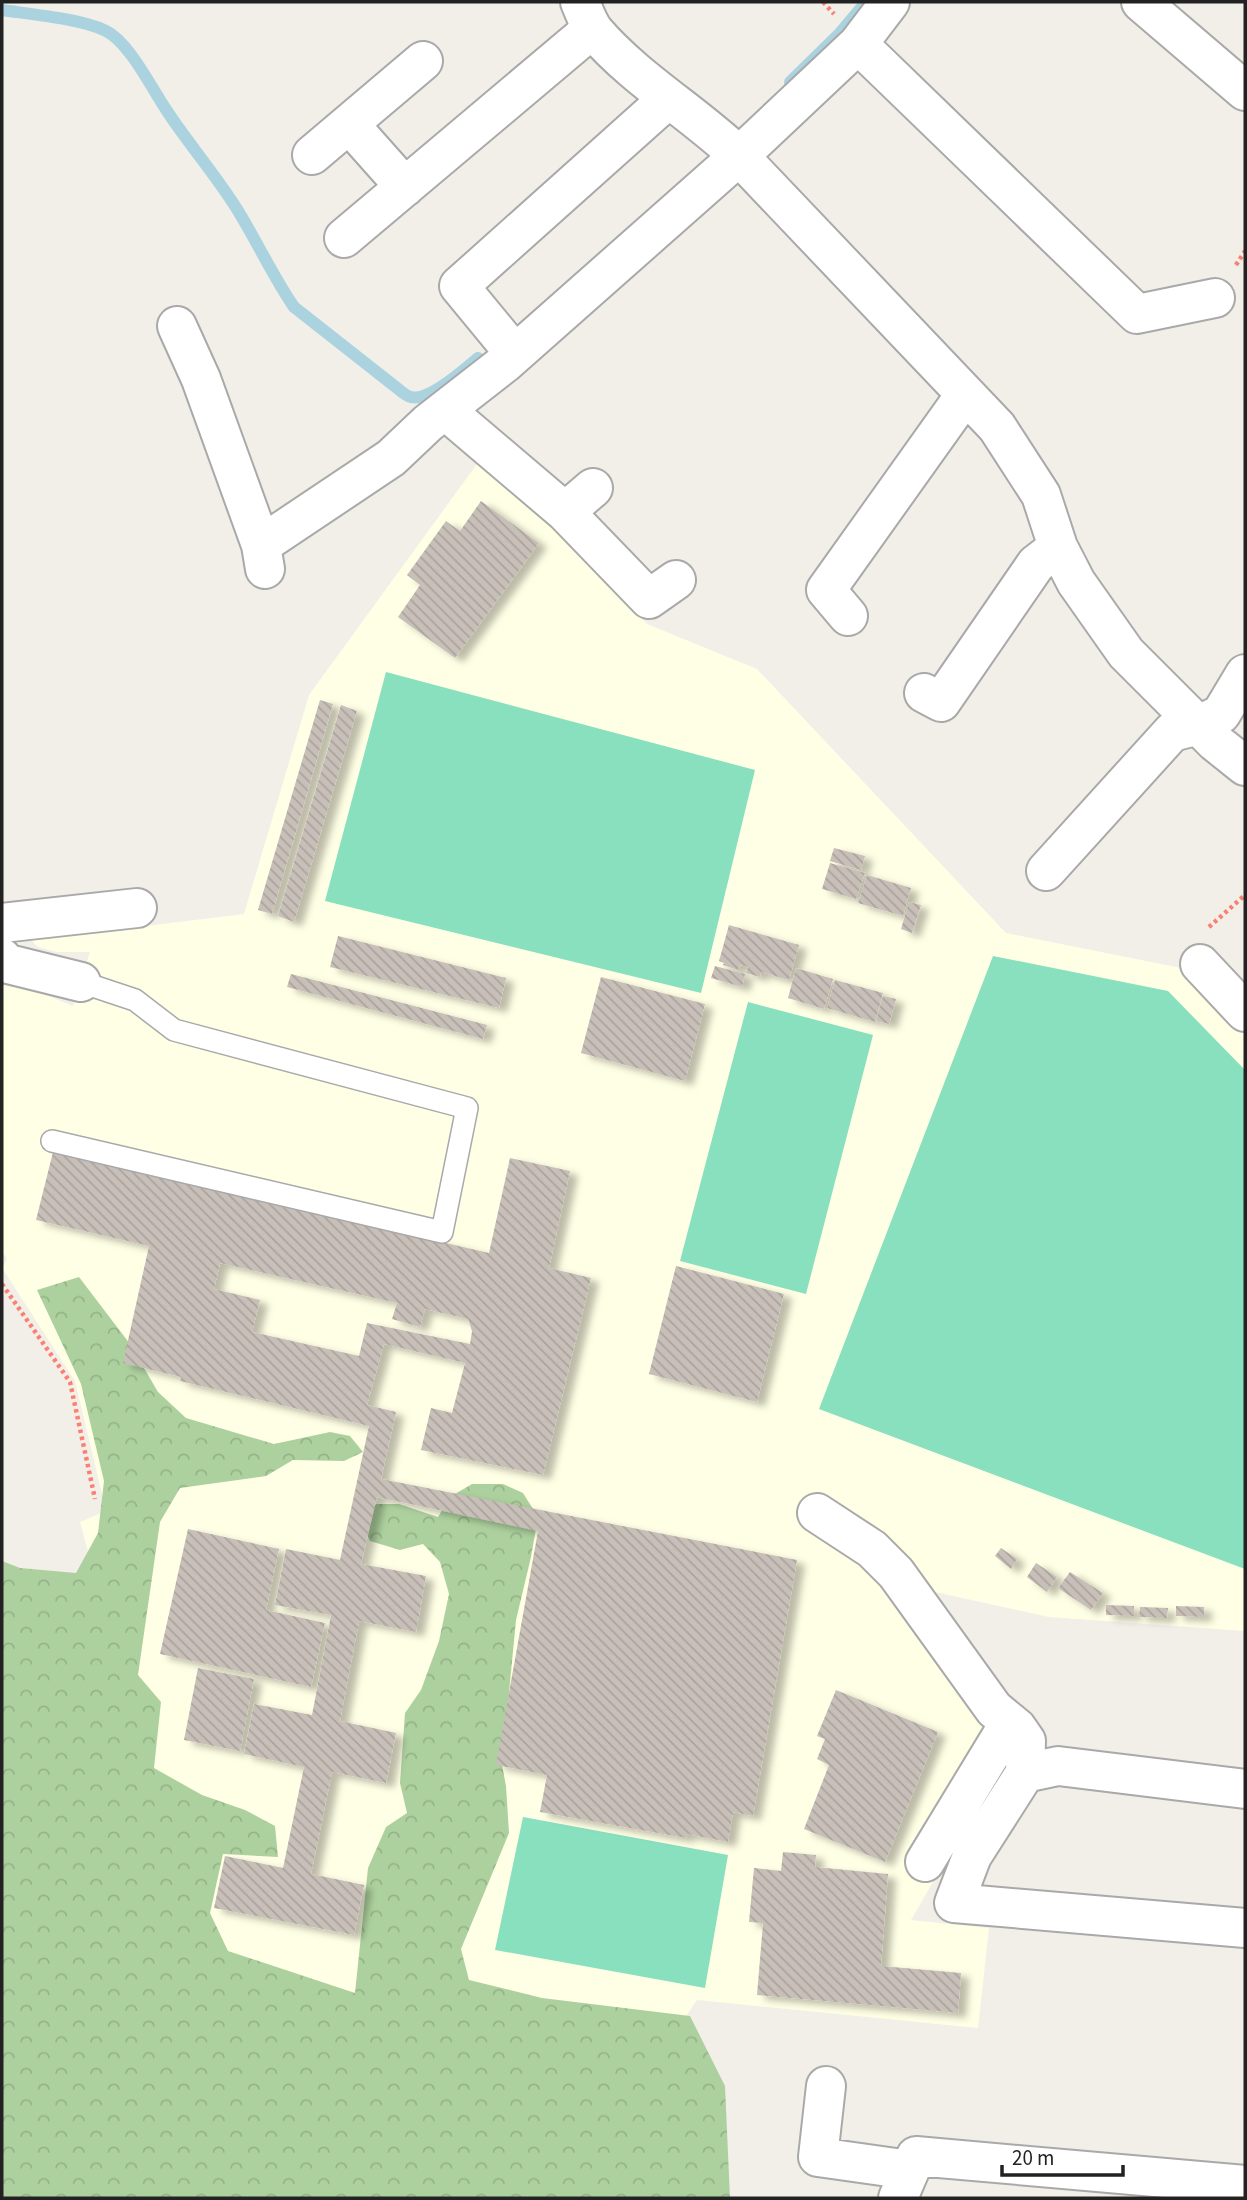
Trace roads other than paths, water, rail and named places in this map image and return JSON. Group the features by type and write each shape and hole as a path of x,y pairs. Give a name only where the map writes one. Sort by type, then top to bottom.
{"street":[{"path":"177,326 201,379 263,557 391,458 515,354 739,156 858,44 890,2"},
{"path":"1141,2 1245,91"},
{"path":"344,238 405,187 586,16 668,100 720,138 739,156 997,428 1041,495 1058,547 1076,582 1126,653 1215,742 1245,766"},
{"path":"858,44 1137,314 1215,298"},
{"path":"312,155 423,61"},
{"path":"515,354 459,286 668,100"},
{"path":"349,124 405,187"},
{"path":"848,616 826,590 965,395"},
{"path":"445,410 579,500 649,598 676,580"},
{"path":"924,693 941,702 1036,564 1058,547"},
{"path":"1046,871 1172,732 1199,726 1221,714 1245,674"},
{"path":"2,923 137,908"},
{"path":"2,958 4,963 81,982"},
{"path":"1200,964 1245,1012"},
{"path":"817,1513 872,1549 896,1573 995,1709 1026,1741 1025,1773 972,1856 954,1903 1245,1928"},
{"path":"925,1862 1010,1722"},
{"path":"1025,1773 1058,1766 1245,1789"},
{"path":"826,2086 818,2157 904,2184 916,2156 1245,2185"}],"lane":[{"path":"52,1141 442,1232 467,1108 174,1030 135,1000 81,982"}],"waterway":[{"path":"790,82 839,34 866,2"},
{"path":"2,10 84,23 115,37 131,55 175,123 227,194 294,307 404,393 411,397 427,395 446,384 478,358"}]}
